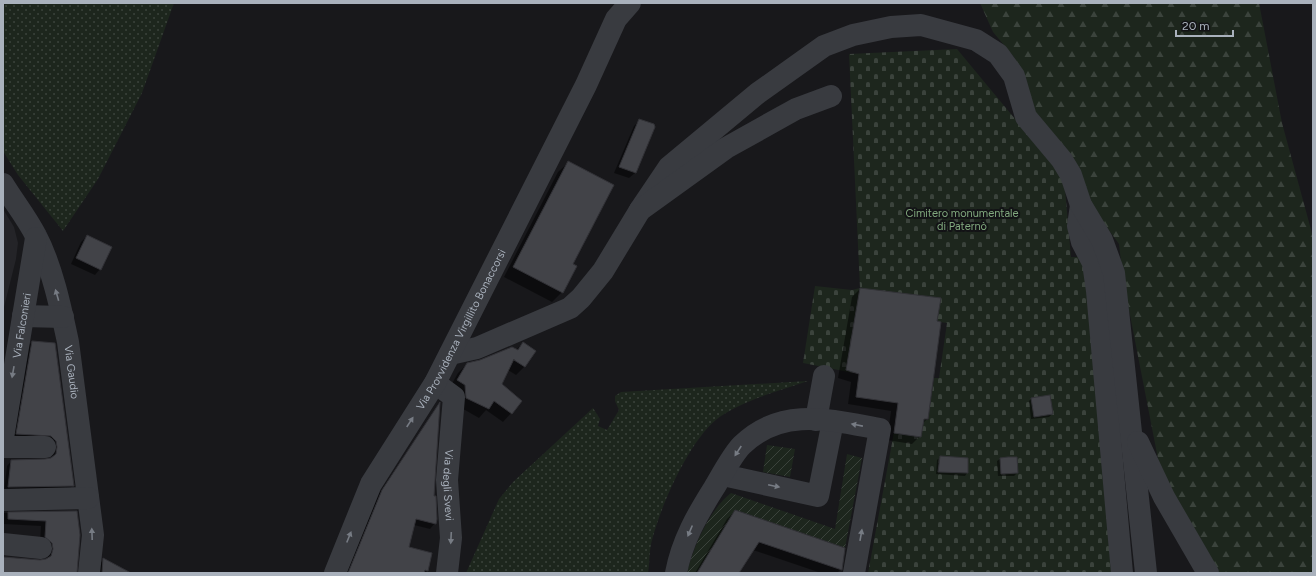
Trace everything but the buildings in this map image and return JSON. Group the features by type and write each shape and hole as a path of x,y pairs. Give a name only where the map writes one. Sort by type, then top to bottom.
{"street":[{"name":"Via Provvidenza Virgillito Bonaccorsi","path":"335,573 371,484 435,383 586,86 616,19 630,3"},
{"path":"450,354 477,348 570,308 581,298 603,271 640,210 669,167 758,93 824,46 853,35 891,27 921,25 976,40 998,54 1014,76 1026,116 1062,160 1071,175 1080,205 1102,240 1114,273 1146,573"},
{"path":"640,210 726,148 796,109 831,96"},
{"name":"Via Gaudio","path":"3,184 36,237 52,279 63,317 68,342 93,535 89,573"},
{"path":"1080,205 1078,226 1082,242 1093,263 1097,291 1122,573"},
{"name":"Via Falconieri","path":"3,438 36,237"},
{"path":"23,316 63,317"},
{"path":"723,475 818,496 825,420 824,376"},
{"name":"Via degli Svevi","path":"435,383 454,396 447,480 451,538 444,572"},
{"path":"676,573 680,554 693,522 742,445 773,424 799,418 825,420 880,429 854,573"},
{"path":"1130,426 1164,497 1208,573"},
{"path":"3,447 45,447"},
{"path":"3,500 88,498"},
{"path":"3,544 41,548"}],"shaded area":[{"path":"3,209 14,227 18,243 16,259 3,311"}],"green space":[{"path":"5,3 174,3 142,93 98,179 63,231 18,175 3,151 3,9"},
{"path":"980,3 1259,3 1282,123 1313,237 1313,573 1218,573 1170,491 1159,464 1123,279 1119,244 1084,196 1039,123 1014,57 993,32"},
{"name":"Cimitero monumentale di Paternò","path":"957,49 1064,178 1071,257 1082,257 1085,262 1114,573 868,573 897,416 928,420 934,378 939,378 947,323 876,313 859,374 803,363 815,286 852,290 860,288 849,54"},
{"path":"808,381 763,396 731,410 721,416 699,439 679,472 662,509 650,548 648,573 466,573 499,499 513,482 593,408 600,419 598,426 607,430 619,410 615,401 615,396 621,392"},
{"path":"767,445 795,449 790,477 763,472"},
{"path":"847,454 862,458 845,548 735,510 697,573 687,573 693,552 709,518 723,500 731,493 835,529"}]}
